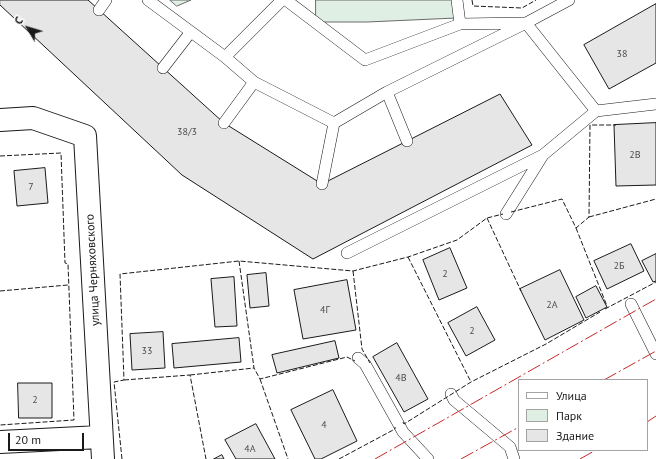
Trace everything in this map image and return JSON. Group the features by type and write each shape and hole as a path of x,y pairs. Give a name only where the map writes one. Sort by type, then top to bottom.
{"street":[{"name":"улица Черняховского","path":"0,120 33,118 85,136 90,194 100,437 103,459"},
{"path":"0,442 100,437"}],"lane":[{"path":"99,10 106,0"},
{"path":"148,0 190,33 225,57 254,82 334,124"},
{"path":"225,57 282,0"},
{"path":"286,0 365,60 460,24 526,23"},
{"path":"457,0 460,24"},
{"path":"322,184 334,124 387,92 569,0"},
{"path":"526,23 596,111"},
{"path":"163,68 190,33"},
{"path":"224,123 254,82"},
{"path":"387,92 407,141"},
{"path":"347,253 543,155 596,111 656,104"},
{"path":"506,214 543,155"},
{"path":"631,304 656,354"},
{"path":"358,358 365,364 403,432 428,459"},
{"path":"451,394 454,400 510,447 514,459"}],"green space":[{"path":"170,0 191,0 177,6"},
{"path":"316,0 453,0 456,18 367,22 316,22"}],"building":[{"path":"0,0 88,0 224,123 322,184 500,94 532,145 313,259 182,175 0,5"},
{"path":"656,4 656,63 609,89 584,45"},
{"path":"656,123 656,185 616,186 614,125"},
{"path":"45,168 48,203 17,206 14,171"},
{"path":"631,244 644,271 607,289 594,261"},
{"path":"450,248 467,288 439,300 423,260"},
{"path":"656,254 656,281 653,282 642,261"},
{"path":"560,270 584,320 545,340 520,289"},
{"path":"266,273 269,306 250,308 247,275"},
{"path":"234,277 237,326 215,327 211,279"},
{"path":"347,280 356,330 303,339 294,290"},
{"path":"596,286 607,307 586,318 576,297"},
{"path":"477,307 495,340 466,356 448,323"},
{"path":"163,332 165,368 132,370 130,334"},
{"path":"239,338 241,362 174,368 172,344"},
{"path":"335,341 339,358 277,373 272,355"},
{"path":"397,343 428,399 404,412 373,357"},
{"path":"18,383 52,383 52,418 19,418"},
{"path":"333,390 357,441 321,459 315,459 291,410"},
{"path":"256,424 275,459 236,459 225,440"},
{"path":"222,455 224,459 214,459"}],"fence":[{"path":"472,0 473,6 522,8 536,0"},
{"path":"511,212 562,199 576,228 589,217 590,125 616,125"},
{"path":"0,156 61,153 65,263 68,264 74,420 0,425"},
{"path":"589,217 656,199"},
{"path":"122,459 114,382 124,380 120,274 239,261 353,271 408,257 457,240 487,218 503,214"},
{"path":"487,218 521,291"},
{"path":"576,228 607,306"},
{"path":"408,257 471,382"},
{"path":"239,261 254,368 260,379 347,357 355,361"},
{"path":"353,271 362,349 370,363"},
{"path":"605,309 656,282"},
{"path":"0,291 68,285"},
{"path":"403,422 404,424 471,382 546,344 600,312"},
{"path":"190,375 254,368"},
{"path":"124,380 190,375 206,459"},
{"path":"260,379 288,459"},
{"path":"339,459 395,429 395,427"}],"power":[{"path":"375,459 656,299"},
{"path":"606,379 656,351"},
{"path":"648,421 656,416"},
{"path":"461,459 518,428"},
{"path":"580,459 594,451"}]}
